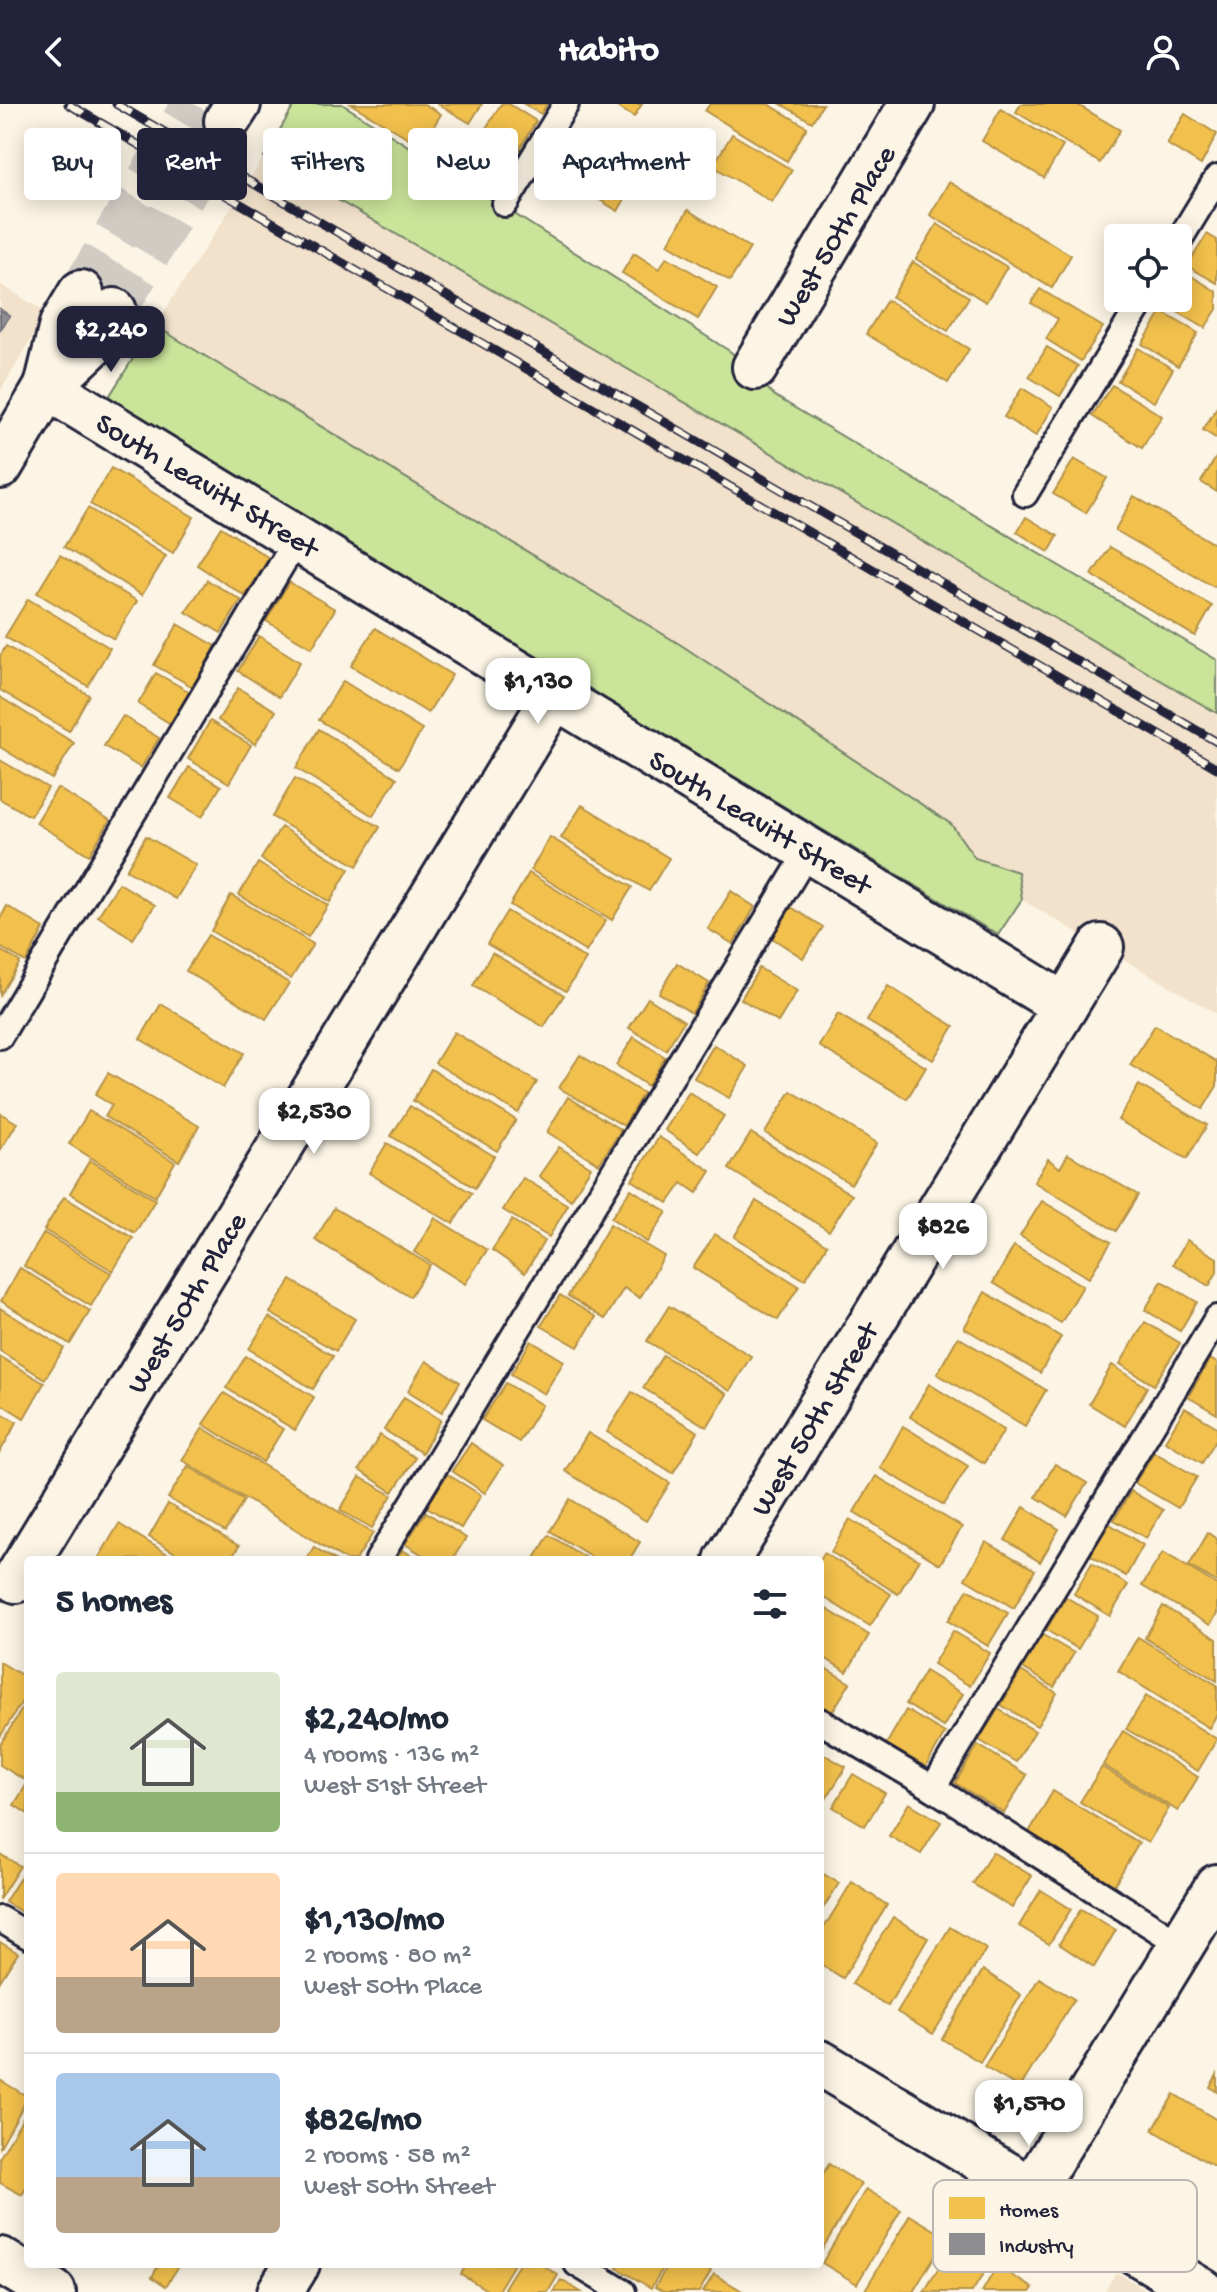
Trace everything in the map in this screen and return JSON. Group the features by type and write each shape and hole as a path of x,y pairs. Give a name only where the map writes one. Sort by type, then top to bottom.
{"street":[{"name":"West 50th Place","path":"755,367 912,104"},
{"path":"0,466 47,387 62,325 97,302"},
{"name":"South Leavitt Street","path":"47,387 1065,1006"},
{"name":"West 50th Place","path":"29,1556 555,696"},
{"name":"West 50th Street","path":"729,1556 1101,947"},
{"path":"1038,2180 1217,1887"},
{"path":"824,2065 1015,2180"},
{"path":"0,2260 53,2292"},
{"path":"280,2292 295,2268"},
{"path":"1169,2272 1203,2292"}],"lane":[{"path":"505,204 566,104"},
{"path":"1189,224 1217,178"},
{"path":"1025,494 1136,312"},
{"path":"0,1036 297,539"},
{"path":"380,1556 809,850"},
{"path":"933,1788 1217,1318"},
{"path":"824,1723 933,1788 1182,1945"},
{"path":"0,1919 24,1934"},
{"path":"584,2268 623,2292"}],"shaded area":[{"path":"295,104 342,104 380,128 281,128"},
{"path":"392,136 408,146 408,200 493,200 731,352 775,396 1217,660 1217,1014 1022,900 998,935 107,400 236,200 247,200 247,183 263,159 263,200 392,200"},
{"path":"0,284 47,313 0,392"},
{"path":"1116,2272 1150,2292 1104,2292"}],"green space":[{"path":"295,104 342,104 380,128 281,128"},
{"path":"392,136 408,146 408,200 493,200 731,352 775,396 1217,660 1217,713 338,200 392,200"},
{"path":"154,325 681,645 951,824 975,858 1018,872 1022,899 998,935 107,400"}],"building: Homes":[{"path":"351,104 424,104 441,114 433,128 408,128 408,138"},
{"path":"438,104 482,104 470,123"},
{"path":"501,104 509,104 536,121 519,150 518,128 486,128"},
{"path":"524,104 547,104 541,114"},
{"path":"612,104 642,104 634,117"},
{"path":"710,104 768,104 807,127 787,161 705,111"},
{"path":"781,104 823,104 812,122"},
{"path":"1021,104 1076,104 1120,130 1100,163 1016,112"},
{"path":"1001,109 1063,146 1044,178 982,141"},
{"path":"1185,114 1217,134 1201,165 1167,144"},
{"path":"732,134 792,170 772,202 716,168 716,161"},
{"path":"949,182 1071,255 1052,288 930,215"},
{"path":"600,200 624,200 618,211"},
{"path":"688,210 750,248 730,281 668,244"},
{"path":"937,224 1007,267 986,302 916,259"},
{"path":"1207,234 1217,240 1217,283 1192,269 1192,258"},
{"path":"634,253 659,269 667,257 717,287 698,319 622,273"},
{"path":"913,262 969,297 948,331 892,297"},
{"path":"1192,276 1217,292 1217,309 1205,328 1177,312 1192,312"},
{"path":"1040,289 1103,327 1081,361 1046,339 1058,319 1031,303"},
{"path":"887,300 969,349 948,383 866,334"},
{"path":"1162,312 1198,333 1178,366 1142,344"},
{"path":"1047,347 1078,366 1060,396 1029,377"},
{"path":"1138,348 1173,369 1154,402 1118,381"},
{"path":"1112,385 1162,416 1142,448 1092,416"},
{"path":"1022,388 1053,407 1036,436 1004,417"},
{"path":"1217,407 1217,439 1203,430"},
{"path":"1217,456 1217,492 1201,482"},
{"path":"1074,459 1107,478 1086,513 1053,494"},
{"path":"111,468 194,517 173,553 90,504"},
{"path":"1134,496 1217,546 1217,583 1214,587 1115,530"},
{"path":"88,508 166,556 142,595 64,547"},
{"path":"1026,517 1058,536 1049,552 1017,532"},
{"path":"221,527 269,558 245,596 197,565"},
{"path":"1110,547 1212,606 1195,636 1092,575"},
{"path":"60,555 137,601 114,639 37,593"},
{"path":"207,580 241,600 221,633 186,612"},
{"path":"289,582 335,609 312,648 266,621"},
{"path":"28,599 110,648 88,686 5,637"},
{"path":"178,624 216,646 193,687 154,665"},
{"path":"375,628 452,675 428,713 351,666"},
{"path":"259,636 300,662 279,697 238,671"},
{"path":"6,646 89,695 69,731 0,690 0,656"},
{"path":"156,673 190,692 171,724 138,704"},
{"path":"343,681 422,730 399,768 319,720"},
{"path":"238,688 276,711 255,744 218,720"},
{"path":"0,697 74,743 52,779 0,747"},
{"path":"123,716 159,738 141,768 104,746"},
{"path":"210,721 251,745 229,783 188,759"},
{"path":"319,729 397,778 373,816 296,768"},
{"path":"0,760 48,788 30,816 0,799"},
{"path":"189,767 221,786 202,817 170,798"},
{"path":"295,778 380,827 357,866 272,817"},
{"path":"57,788 110,820 89,855 36,823"},
{"path":"582,805 669,858 649,891 561,838"},
{"path":"281,827 349,869 330,902 261,859"},
{"path":"146,836 196,865 176,899 126,870"},
{"path":"550,837 632,887 612,920 531,870"},
{"path":"258,863 328,905 308,937 239,895"},
{"path":"529,873 606,920 586,952 510,905"},
{"path":"119,883 155,905 133,939 98,916"},
{"path":"731,891 755,907 733,944 708,929"},
{"path":"231,895 313,944 291,979 211,931"},
{"path":"7,906 44,928 26,962 0,947 0,919"},
{"path":"791,907 823,927 803,958 772,938"},
{"path":"507,911 586,959 566,991 487,944"},
{"path":"208,935 289,983 266,1019 186,971"},
{"path":"0,950 20,962 0,995"},
{"path":"492,953 564,995 544,1027 473,986"},
{"path":"677,963 709,983 692,1013 659,993"},
{"path":"759,968 797,991 778,1022 741,999"},
{"path":"888,986 954,1026 933,1060 867,1021"},
{"path":"648,998 684,1021 666,1050 629,1028"},
{"path":"161,1004 244,1053 223,1088 140,1039"},
{"path":"838,1014 926,1067 907,1099 819,1046"},
{"path":"1155,1025 1217,1062 1217,1086 1203,1109 1130,1065"},
{"path":"454,1032 537,1082 518,1113 435,1063"},
{"path":"634,1037 665,1057 648,1086 616,1065"},
{"path":"714,1045 748,1066 729,1098 694,1078"},
{"path":"580,1055 643,1093 624,1126 559,1088"},
{"path":"431,1069 516,1120 497,1151 413,1101"},
{"path":"108,1073 199,1126 179,1161 105,1117 112,1105 95,1095"},
{"path":"1139,1085 1207,1125 1187,1159 1118,1120"},
{"path":"791,1091 877,1143 851,1184 765,1133"},
{"path":"689,1092 724,1116 699,1153 665,1130"},
{"path":"568,1097 621,1130 599,1164 547,1132"},
{"path":"410,1106 494,1156 475,1188 391,1136"},
{"path":"89,1111 175,1162 155,1197 69,1144"},
{"path":"0,1113 17,1123 0,1151"},
{"path":"751,1133 852,1195 829,1231 729,1169"},
{"path":"659,1137 711,1171 697,1193 682,1183 668,1203 632,1180"},
{"path":"387,1143 472,1193 453,1224 369,1173"},
{"path":"559,1147 591,1167 571,1200 539,1176"},
{"path":"1068,1154 1138,1195 1116,1231 1034,1182 1048,1159 1060,1168"},
{"path":"90,1160 155,1200 135,1233 70,1193"},
{"path":"523,1178 568,1205 549,1237 503,1210"},
{"path":"631,1189 667,1212 647,1242 611,1218"},
{"path":"64,1197 133,1238 113,1271 44,1230"},
{"path":"756,1201 827,1245 805,1280 734,1237"},
{"path":"1042,1201 1111,1242 1089,1278 1020,1236"},
{"path":"334,1208 430,1265 410,1297 315,1240"},
{"path":"435,1218 487,1250 465,1284 414,1252"},
{"path":"512,1220 544,1241 525,1273 492,1250"},
{"path":"610,1224 664,1256 640,1298 624,1288 605,1319 568,1296"},
{"path":"44,1233 111,1273 91,1306 24,1266"},
{"path":"715,1234 799,1286 778,1320 693,1268"},
{"path":"1187,1240 1217,1258 1217,1272 1209,1286 1173,1264"},
{"path":"1014,1246 1083,1286 1061,1323 993,1283"},
{"path":"20,1268 90,1311 70,1344 1,1301"},
{"path":"291,1280 355,1319 336,1351 270,1313"},
{"path":"1162,1281 1197,1302 1180,1331 1145,1310"},
{"path":"985,1292 1061,1337 1040,1373 964,1328"},
{"path":"560,1295 596,1317 578,1347 541,1326"},
{"path":"669,1306 751,1356 730,1391 647,1341"},
{"path":"0,1308 64,1348 45,1379 0,1351"},
{"path":"269,1317 333,1356 313,1389 249,1349"},
{"path":"1145,1322 1180,1343 1154,1385 1120,1364"},
{"path":"958,1337 1046,1390 1025,1426 937,1374"},
{"path":"531,1341 564,1361 544,1394 511,1374"},
{"path":"663,1355 727,1394 707,1427 643,1388"},
{"path":"246,1356 314,1397 295,1430 226,1388"},
{"path":"0,1357 44,1383 24,1418 0,1403"},
{"path":"1210,1359 1217,1363 1217,1414 1188,1397"},
{"path":"426,1361 460,1382 442,1412 408,1391"},
{"path":"1112,1365 1147,1387 1125,1426 1089,1404"},
{"path":"506,1383 542,1405 519,1442 482,1420"},
{"path":"929,1384 1004,1430 984,1463 910,1417"},
{"path":"632,1392 698,1432 673,1473 607,1432"},
{"path":"224,1393 283,1429 263,1462 203,1424"},
{"path":"404,1397 441,1420 422,1453 384,1430"},
{"path":"1185,1408 1217,1427 1217,1438 1202,1463 1165,1441"},
{"path":"0,1412 17,1422 0,1452"},
{"path":"903,1426 968,1466 944,1505 880,1468"},
{"path":"203,1428 373,1533 359,1556 339,1556 182,1460"},
{"path":"588,1433 670,1483 646,1521 565,1471"},
{"path":"380,1435 415,1458 393,1492 359,1470"},
{"path":"471,1443 503,1465 485,1493 452,1471"},
{"path":"1154,1452 1197,1477 1178,1508 1135,1483"},
{"path":"1055,1464 1087,1483 1067,1516 1036,1497"},
{"path":"188,1466 244,1500 225,1532 168,1498"},
{"path":"447,1474 481,1495 461,1528 427,1507"},
{"path":"876,1476 962,1527 940,1564 854,1512"},
{"path":"360,1477 392,1495 372,1528 340,1510"},
{"path":"1131,1491 1163,1510 1146,1538 1114,1520"},
{"path":"570,1499 640,1542 631,1556 591,1556 550,1531"},
{"path":"168,1504 239,1546 233,1556 180,1556 149,1537"},
{"path":"1024,1507 1059,1529 1040,1562 1005,1540"},
{"path":"426,1512 466,1538 455,1556 424,1556 405,1544"},
{"path":"850,1519 919,1560 898,1594 831,1552"},
{"path":"1105,1521 1143,1545 1126,1576 1086,1553"},
{"path":"119,1524 171,1556 100,1556"},
{"path":"1208,1533 1217,1539 1217,1582 1189,1566"},
{"path":"549,1535 583,1556 536,1556"},
{"path":"986,1542 1035,1570 1014,1608 965,1579"},
{"path":"314,1547 329,1556 308,1556"},
{"path":"402,1550 413,1556 398,1556"},
{"path":"1163,1552 1217,1585 1217,1614 1210,1625 1142,1586"},
{"path":"824,1553 891,1594 870,1626 824,1597"},
{"path":"1092,1563 1128,1585 1110,1616 1074,1594"},
{"path":"968,1589 1008,1613 988,1646 948,1621"},
{"path":"1066,1597 1098,1616 1078,1649 1046,1630"},
{"path":"1163,1606 1217,1639 1217,1681 1145,1638"},
{"path":"824,1607 869,1635 847,1672 824,1658"},
{"path":"953,1631 990,1653 970,1686 933,1664"},
{"path":"1041,1634 1074,1653 1054,1687 1021,1667"},
{"path":"1138,1637 1217,1685 1217,1714 1209,1728 1118,1671"},
{"path":"0,1662 24,1677 24,1698 0,1737"},
{"path":"824,1667 850,1683 829,1717 824,1714"},
{"path":"925,1671 963,1694 943,1727 906,1704"},
{"path":"1021,1671 1057,1693 1037,1726 1001,1705"},
{"path":"1146,1696 1217,1739 1198,1771 1126,1729"},
{"path":"24,1706 23,1779 0,1765 0,1745"},
{"path":"998,1709 1035,1731 1016,1762 979,1740"},
{"path":"906,1710 945,1733 922,1773 883,1750"},
{"path":"1123,1731 1198,1777 1178,1811 1103,1765"},
{"path":"978,1745 1027,1775 1004,1813 955,1783"},
{"path":"824,1754 846,1767 824,1802"},
{"path":"1102,1767 1169,1808 1148,1843 1080,1802"},
{"path":"853,1774 885,1793 865,1826 833,1807"},
{"path":"24,1789 24,1811 14,1805"},
{"path":"1053,1791 1139,1843 1114,1885 1028,1834"},
{"path":"909,1803 941,1822 921,1854 889,1836"},
{"path":"992,1852 1032,1876 1012,1908 973,1884"},
{"path":"0,1854 20,1866 0,1898"},
{"path":"24,1871 24,1914 5,1902"},
{"path":"824,1874 839,1883 824,1907"},
{"path":"852,1882 887,1905 843,1978 824,1966 824,1928"},
{"path":"1041,1890 1071,1909 1049,1944 1019,1926"},
{"path":"1081,1909 1116,1930 1094,1967 1059,1944"},
{"path":"893,1917 928,1938 888,2006 852,1984"},
{"path":"950,1927 986,1949 933,2034 897,2012"},
{"path":"0,1942 18,1953 0,1981"},
{"path":"983,1970 1021,1995 980,2062 942,2039"},
{"path":"1039,1978 1074,1999 1020,2088 984,2067"},
{"path":"1217,2075 1217,2092 1210,2087"},
{"path":"0,2080 24,2095 24,2104 0,2147"},
{"path":"1174,2094 1217,2120 1217,2168 1153,2130"},
{"path":"24,2116 22,2195 0,2183 0,2157"},
{"path":"829,2164 861,2184 824,2246 824,2172"},
{"path":"866,2189 901,2210 857,2284 824,2264"},
{"path":"910,2215 933,2229 933,2259 913,2292 865,2290"},
{"path":"157,2268 177,2268 166,2286 152,2277"},
{"path":"465,2268 512,2268 497,2292 490,2292 461,2274"},
{"path":"516,2268 547,2268 558,2275 548,2292 510,2292 504,2288"},
{"path":"617,2268 663,2268 651,2288"},
{"path":"666,2268 706,2268 711,2271 699,2292 664,2292 655,2287"},
{"path":"936,2272 984,2272 972,2292 924,2292"},
{"path":"994,2272 1007,2272 1033,2288 1030,2292 982,2292"},
{"path":"714,2274 744,2292 703,2292"},
{"path":"561,2280 581,2292 554,2292"}],"building: Industry":[{"path":"0,309 10,316 0,330"}],"tunnel":[{"path":"81,293 194,104"},
{"path":"114,311 227,121"}],"railway":[{"path":"68,104 1217,768"},
{"path":"116,104 1217,742"}]}
